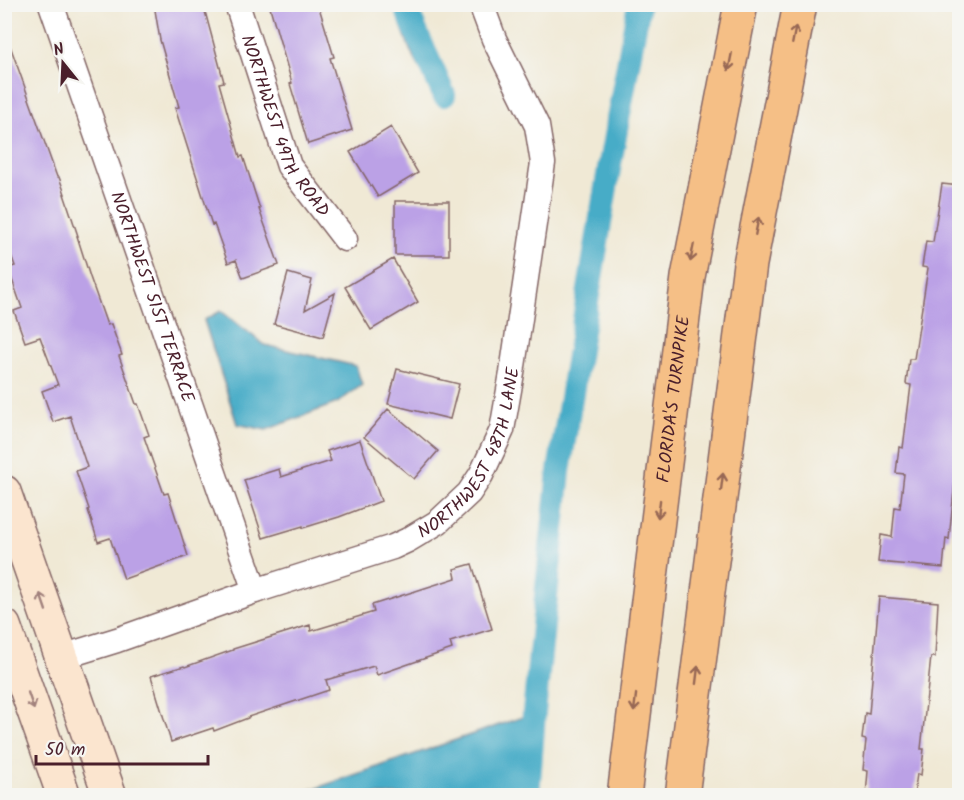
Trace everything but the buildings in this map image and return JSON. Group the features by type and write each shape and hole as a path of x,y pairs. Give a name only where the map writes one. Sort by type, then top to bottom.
{"highway":[{"name":"FLORIDA'S TURNPIKE","path":"624,795 688,277 741,4"},
{"path":"682,795 750,264 800,4"}],"main road":[{"path":"4,492 110,795"},
{"path":"4,626 64,795"}],"street":[{"name":"NORTHWEST 51ST TERRACE","path":"51,4 255,591"},
{"name":"NORTHWEST 49TH ROAD","path":"237,4 289,165 345,239"},
{"name":"NORTHWEST 48TH LANE","path":"62,657 393,547 424,532 438,522 469,493 481,475 502,430 543,163 537,126 494,39 481,4"}],"water":[{"path":"394,5 416,5 448,79 439,103 410,50"},
{"path":"221,311 265,345 356,366 362,385 337,403 266,430 237,424 204,320"},
{"path":"534,713 528,795 296,795"}],"waterway":[{"path":"404,4 444,95"},
{"path":"528,796 534,713 559,471 639,4"}]}
